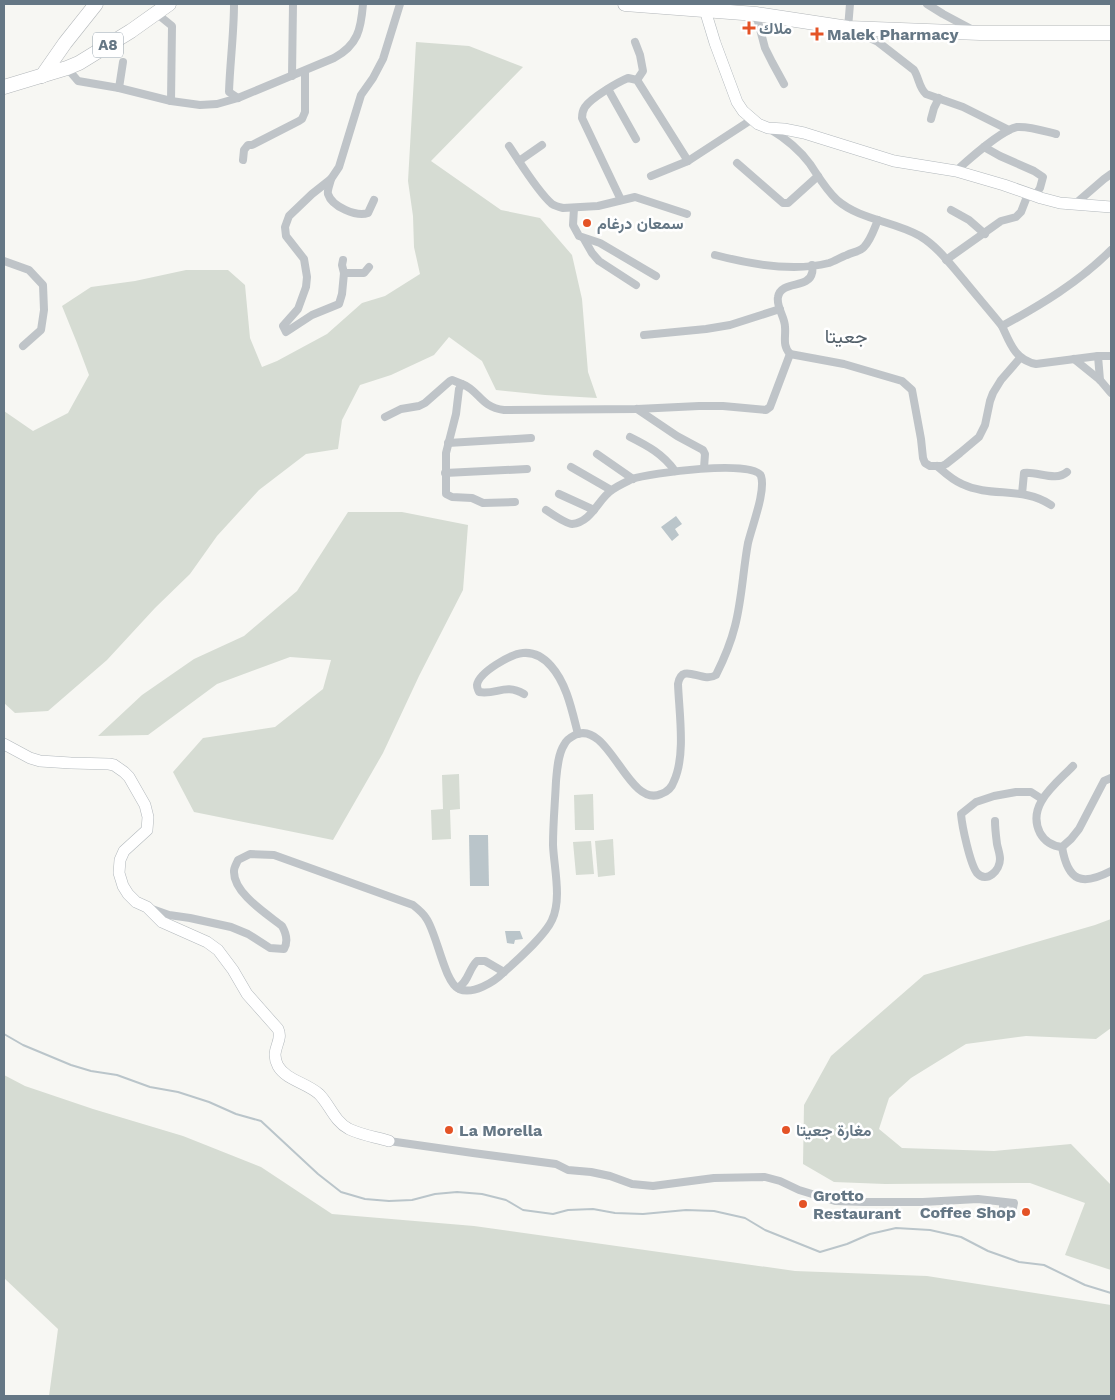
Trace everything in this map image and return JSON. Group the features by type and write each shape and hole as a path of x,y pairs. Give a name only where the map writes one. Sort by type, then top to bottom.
{"highway":[{"name":"A8","path":"42,76 58,52 96,4"},
{"name":"A8","path":"4,87 79,63 168,4"},
{"path":"624,4 756,14 848,28 980,33 1111,34"},
{"path":"58,52 59,61 67,68"}],"street":[{"path":"234,4 229,92 238,98"},
{"path":"292,76 293,4"},
{"path":"67,68 78,81 200,106 217,104 238,98 305,71 334,58 348,49 362,22 363,4"},
{"path":"343,260 344,273 339,304 312,315 286,332 283,326 298,309 306,287 307,277 304,259 286,236 285,228 289,216 331,179 339,168 361,95 373,78 385,55 400,4"},
{"path":"850,4 848,28 878,42 914,70 922,90 926,94 963,106 1009,130"},
{"path":"932,5 980,33"},
{"path":"705,10 714,44 742,112 751,120 785,138 796,148 836,199 845,206 920,236 938,250 1002,326 1008,340 1020,358 1036,364 1111,356"},
{"path":"156,13 172,26 171,100"},
{"path":"756,14 766,48 784,84"},
{"path":"635,42 643,72 637,80"},
{"path":"119,88 123,62"},
{"path":"243,160 244,150 248,145 252,145 302,119 305,112 305,71"},
{"path":"621,200 582,118 584,108 608,89 628,78 637,80 688,161"},
{"path":"608,89 636,139"},
{"path":"931,119 939,98"},
{"path":"651,176 688,161 751,120"},
{"path":"956,171 984,147 1016,127 1056,134"},
{"path":"768,128 784,129 804,134 894,161 956,171 1060,202 1111,207"},
{"path":"519,161 542,145"},
{"path":"509,146 551,203 562,208 598,206 635,197 687,214"},
{"path":"946,260 1001,221 1016,217 1032,195 1040,188 1042,177 1034,171 984,147"},
{"path":"738,163 783,203 788,203 818,176"},
{"path":"1075,204 1111,174"},
{"path":"331,179 327,192 339,208 364,214 368,213 374,200"},
{"path":"574,208 574,229 584,239 592,253 600,261 636,284"},
{"path":"951,210 969,220 985,234"},
{"path":"715,255 773,266 829,263 849,253 863,249 878,220"},
{"path":"584,239 600,243 656,276"},
{"path":"1002,326 1037,307 1082,277 1111,250"},
{"path":"4,262 29,270 43,285 44,310 41,330 23,346"},
{"path":"812,265 810,277 805,281 784,288 780,292 778,298 785,325 785,346 790,354 844,364 902,380 912,390 923,458 930,466 942,466 979,437 985,425 993,393 1001,380 1020,358"},
{"path":"344,273 364,273 369,268"},
{"path":"644,334 730,325 780,309"},
{"path":"385,416 401,409 425,403 452,380 467,386 486,404 495,409 504,410 723,406 766,410 770,407 790,354"},
{"path":"1098,356 1100,380"},
{"path":"1074,359 1100,380 1111,393"},
{"path":"462,384 459,388 456,414 446,453 446,494 452,498 472,498 483,503 515,502"},
{"path":"637,409 677,436 703,450 705,454 704,468"},
{"path":"630,437 658,453 670,463 674,470"},
{"path":"448,443 531,438"},
{"path":"597,454 633,479"},
{"path":"937,466 952,479 963,485 983,490 1022,494 1042,499 1052,505"},
{"path":"571,467 611,490"},
{"path":"4,744 30,758 40,761 114,765 129,777 145,805 148,821 147,830 124,851 120,860 119,873 123,886 136,902 169,915 231,927 248,934 270,948 284,949 286,943 285,931 282,926 248,899 237,883 234,871 238,860 250,854 274,855 413,905 427,919 450,980 458,988 466,990 481,987 494,981 504,972 544,932 552,920 556,893 553,825 557,776 564,743 578,734 584,733 597,738 636,787 650,795 662,794 673,784 679,768 681,754 679,679 682,674 688,673 710,678 714,677 724,656 735,626 750,531 762,484 760,475 755,470 704,468 674,470 633,479 611,490 583,520 573,524 546,510"},
{"path":"445,473 527,469"},
{"path":"1022,494 1024,473 1059,477 1067,472"},
{"path":"559,494 594,510"},
{"path":"524,694 508,688 485,693 479,692 477,683 494,666 518,654 531,653 540,657 551,666 561,682 578,734"},
{"path":"1062,847 1050,844 1042,836 1037,813 1042,799 1073,766"},
{"path":"1062,847 1072,839 1079,829 1104,781 1111,778"},
{"path":"995,821 1000,859 996,872 991,876 983,876 978,873 971,861 962,828 961,814 976,802 1016,792 1031,792 1042,799"},
{"path":"1062,847 1064,860 1077,878 1095,879 1111,871"},
{"path":"147,907 162,922 207,942 218,950 233,970 246,994 278,1029 280,1036 275,1057 284,1073 307,1085 320,1095 335,1118 343,1126 358,1132 390,1141 556,1164 568,1170 591,1172 644,1186 714,1178 766,1177 835,1201 923,1202 978,1198 1003,1202"},
{"path":"458,988 468,979 472,967 477,961 485,961 504,972"}],"shaded area":[{"path":"416,42 469,46 523,67 431,161 501,210 540,218 572,255 582,299 588,372 597,398 496,390 482,361 449,337 434,355 391,375 360,385 342,420 338,449 306,454 259,490 217,536 190,574 155,608 107,660 48,711 15,713 4,703 4,411 33,431 68,413 89,375 62,306 91,287 135,281 186,270 228,270 245,285 250,338 262,367 327,334 362,303 385,296 420,274 414,247 413,216 408,181"},
{"path":"348,512 402,512 468,525 463,590 419,676 383,753 333,840 194,812 173,772 203,738 275,727 323,689 331,660 290,657 217,684 148,735 98,736 142,695 194,659 244,636 297,591"},
{"path":"676,516 682,524 675,529 679,535 672,541 661,527"},
{"path":"459,774 460,809 450,810 451,839 432,840 431,810 443,809 442,775"},
{"path":"593,794 594,830 575,830 574,795"},
{"path":"469,835 488,835 489,886 470,886"},
{"path":"613,839 615,875 598,877 595,841"},
{"path":"591,841 594,874 576,875 573,842"},
{"path":"1111,919 1111,1028 1096,1039 1026,1036 966,1044 911,1078 889,1098 879,1129 902,1148 994,1151 1071,1144 1111,1185 1111,1270 1065,1255 1085,1203 1030,1183 885,1184 834,1182 803,1164 804,1105 831,1056 924,975"},
{"path":"505,931 520,931 523,939 515,940 514,944 507,943"},
{"path":"4,1075 25,1086 183,1136 261,1167 332,1214 474,1226 795,1271 927,1276 1111,1305 1111,1396 49,1396 58,1329 4,1278"}],"waterway":[{"path":"4,1034 23,1045 71,1065 91,1071 117,1075 150,1087 178,1092 209,1102 236,1114 261,1121 318,1174 341,1192 365,1199 412,1200 435,1194 457,1192 482,1194 506,1200 523,1210 553,1214 568,1210 593,1209 615,1213 643,1214 686,1210 714,1211 745,1218 765,1230 820,1252 847,1244 870,1234 896,1228 930,1230 961,1237 988,1251 1019,1262 1044,1265 1085,1285 1111,1293"}],"place":[{"name":"ملاك","path":"749,28"},
{"name":"Malek Pharmacy","path":"817,34"},
{"name":"سمعان درغام","path":"587,223"},
{"name":"La Morella","path":"449,1130"},
{"name":"مغارة جعيتا","path":"786,1130"},
{"name":"Grotto Restaurant","path":"803,1204"},
{"name":"Coffee Shop","path":"1026,1212"}],"district":[{"name":"جعيتا","path":"846,336"}]}
